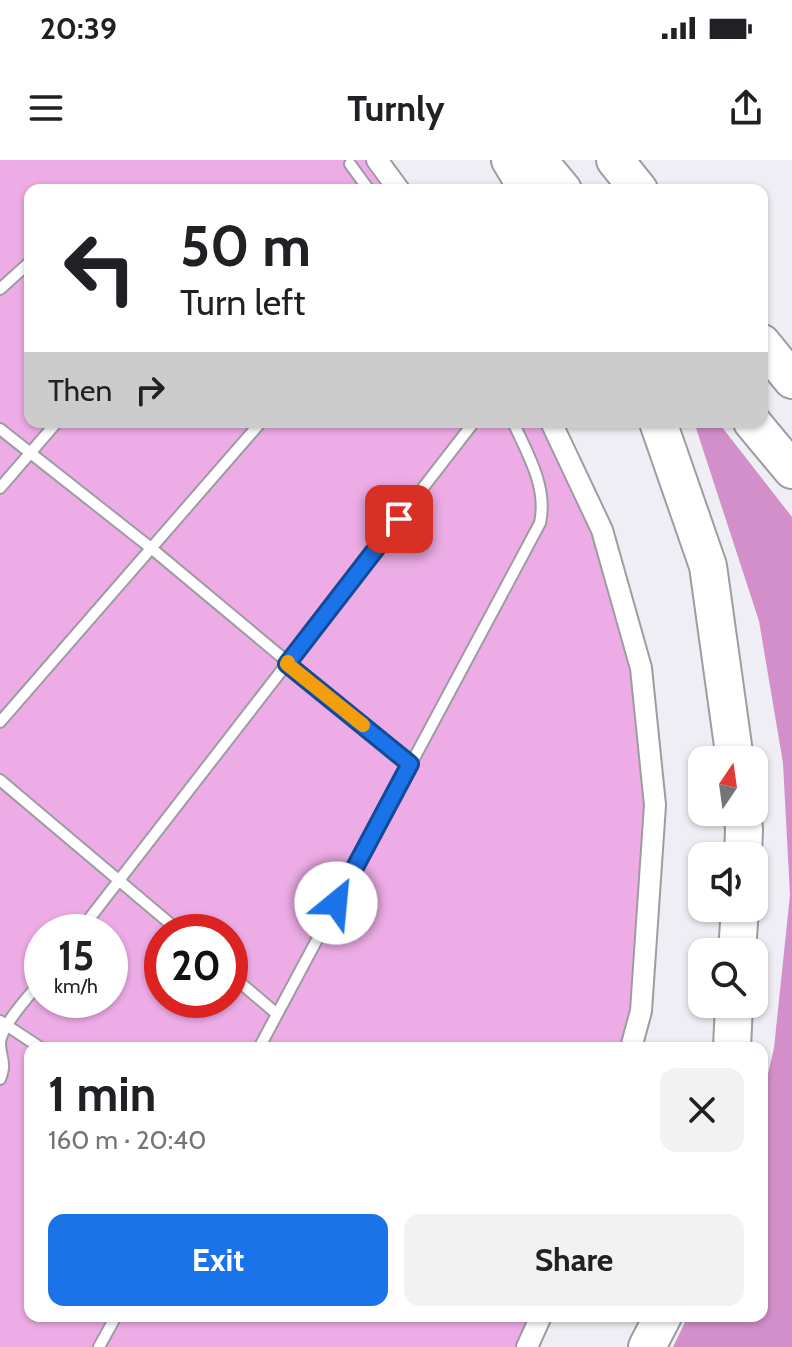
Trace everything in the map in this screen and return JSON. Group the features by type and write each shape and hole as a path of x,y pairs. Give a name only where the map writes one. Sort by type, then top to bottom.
{"highway":[{"path":"510,160 524,184"},
{"path":"538,160 558,184"},
{"path":"615,160 634,184"},
{"path":"768,350 792,380"},
{"path":"660,428 708,566 733,746"},
{"path":"757,428 792,470"},
{"path":"732,1042 733,1018"},
{"path":"647,1347 660,1322"}],"street":[{"path":"377,160 395,184"},
{"path":"554,428 602,530 641,668 655,805 641,1011 633,1042"},
{"path":"527,1347 538,1322"}],"lane":[{"path":"350,164 365,184"},
{"path":"0,289 24,267"},
{"path":"0,488 52,428"},
{"path":"0,722 256,428"},
{"path":"93,914 469,428"},
{"path":"262,1042 540,523 542,497 539,482 516,428"},
{"path":"0,429 151,548 410,764"},
{"path":"0,780 159,914"},
{"path":"248,989 277,1014"},
{"path":"0,1079 4,1055 0,1042 3,1023 24,1000"},
{"path":"3,1023 32,1042"},
{"path":"99,1347 113,1322"}],"shaded area":[{"path":"0,160 377,160 395,184 24,184 24,428 551,428 602,530 641,668 655,805 632,1042 24,1042 24,1322 538,1322 527,1347 0,1347"},
{"path":"696,428 723,428 792,517 792,1347 673,1347 685,1322 768,1322 768,1074 774,1048 790,895 783,763 759,621"}],"slow traffic":[{"path":"288,662 363,725"}],"route":[{"path":"336,903 410,764 287,664 399,519"}]}
